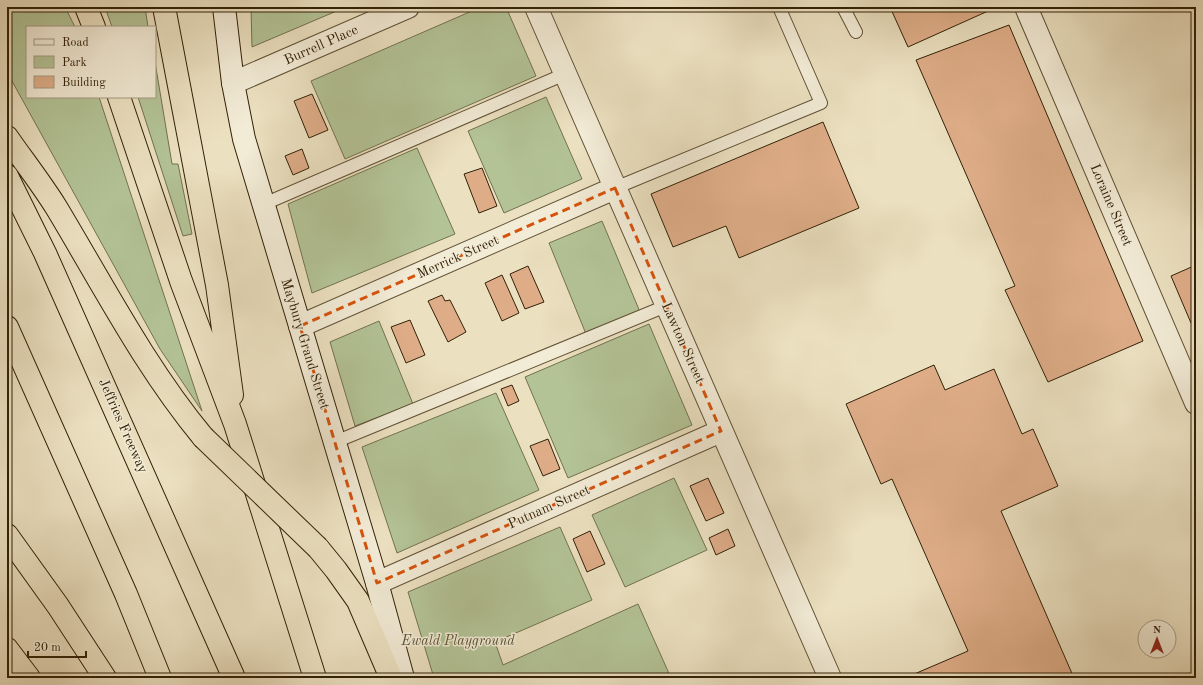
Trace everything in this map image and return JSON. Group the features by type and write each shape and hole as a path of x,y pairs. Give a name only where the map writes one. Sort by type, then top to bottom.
{"highway":[{"path":"86,7 94,26"},
{"path":"164,7 217,284 235,424"},
{"path":"119,98 181,281 235,424 315,678"},
{"path":"7,137 55,205 117,311 168,392 203,437 318,548 336,570 358,601 391,678"},
{"name":"Jeffries Freeway","path":"7,176 52,267 234,678"},
{"path":"7,327 104,544 160,678"},
{"path":"7,535 58,606 105,678"},
{"path":"7,649 29,678"}],"street":[{"name":"Maybury Grand Street","path":"224,7 233,83 244,139 377,583 403,678"},
{"name":"Burrell Place","path":"233,83 408,7"},
{"name":"Lawton Street","path":"536,7 830,678"},
{"name":"Loraine Street","path":"1026,7 1196,403"},
{"name":"Merrick Street","path":"300,326 615,188"},
{"name":"Putnam Street","path":"377,583 721,431"}],"lane":[{"path":"615,188 820,103 779,7"},
{"path":"843,7 856,32"},
{"path":"264,204 565,74"},
{"path":"335,442 666,306"}],"highlighted area":[{"path":"615,188 721,431 377,583 300,326"}],"green space":[{"path":"7,7 65,7 74,26 26,26 26,98 99,98 202,411 160,349 7,72"},
{"path":"105,7 145,7 148,26 112,26"},
{"path":"251,7 346,7 252,47"},
{"path":"481,7 506,7 536,76 345,159 311,81"},
{"path":"156,68 172,164 178,164 192,234 183,236 138,98 156,98"},
{"path":"546,97 582,179 504,213 468,131"},
{"path":"417,148 455,234 312,293 288,204"},
{"path":"602,221 640,312 586,334 549,243"},
{"path":"379,321 413,404 355,426 330,342"},
{"path":"649,324 692,425 568,478 525,377"},
{"path":"496,393 539,490 397,553 362,447"},
{"path":"674,478 707,550 625,587 592,515"},
{"name":"Ewald Playground","path":"560,527 592,600 495,642 503,665 638,604 671,678 434,678 408,592"}],"building":[{"path":"890,7 997,7 908,47"},
{"path":"1009,25 1143,341 1048,382 1005,290 1015,286 916,60"},
{"path":"312,94 328,130 309,138 294,101"},
{"path":"823,122 859,208 739,258 726,226 673,247 651,194"},
{"path":"302,149 309,168 293,175 285,156"},
{"path":"482,168 497,206 479,213 464,174"},
{"path":"1196,265 1196,321 1191,323 1171,276"},
{"path":"528,266 544,302 525,309 510,274"},
{"path":"502,275 519,313 502,321 485,283"},
{"path":"442,295 445,301 450,300 466,332 448,342 428,301"},
{"path":"410,320 425,355 406,363 391,327"},
{"path":"934,365 945,390 994,369 1022,434 1033,429 1058,486 1001,511 1074,678 905,678 968,651 892,479 881,484 846,404"},
{"path":"512,385 519,401 508,406 501,389"},
{"path":"548,439 560,469 543,476 530,446"},
{"path":"708,478 724,513 706,521 690,486"},
{"path":"728,529 735,546 716,555 709,538"},
{"path":"590,531 605,564 587,572 573,539"}]}
